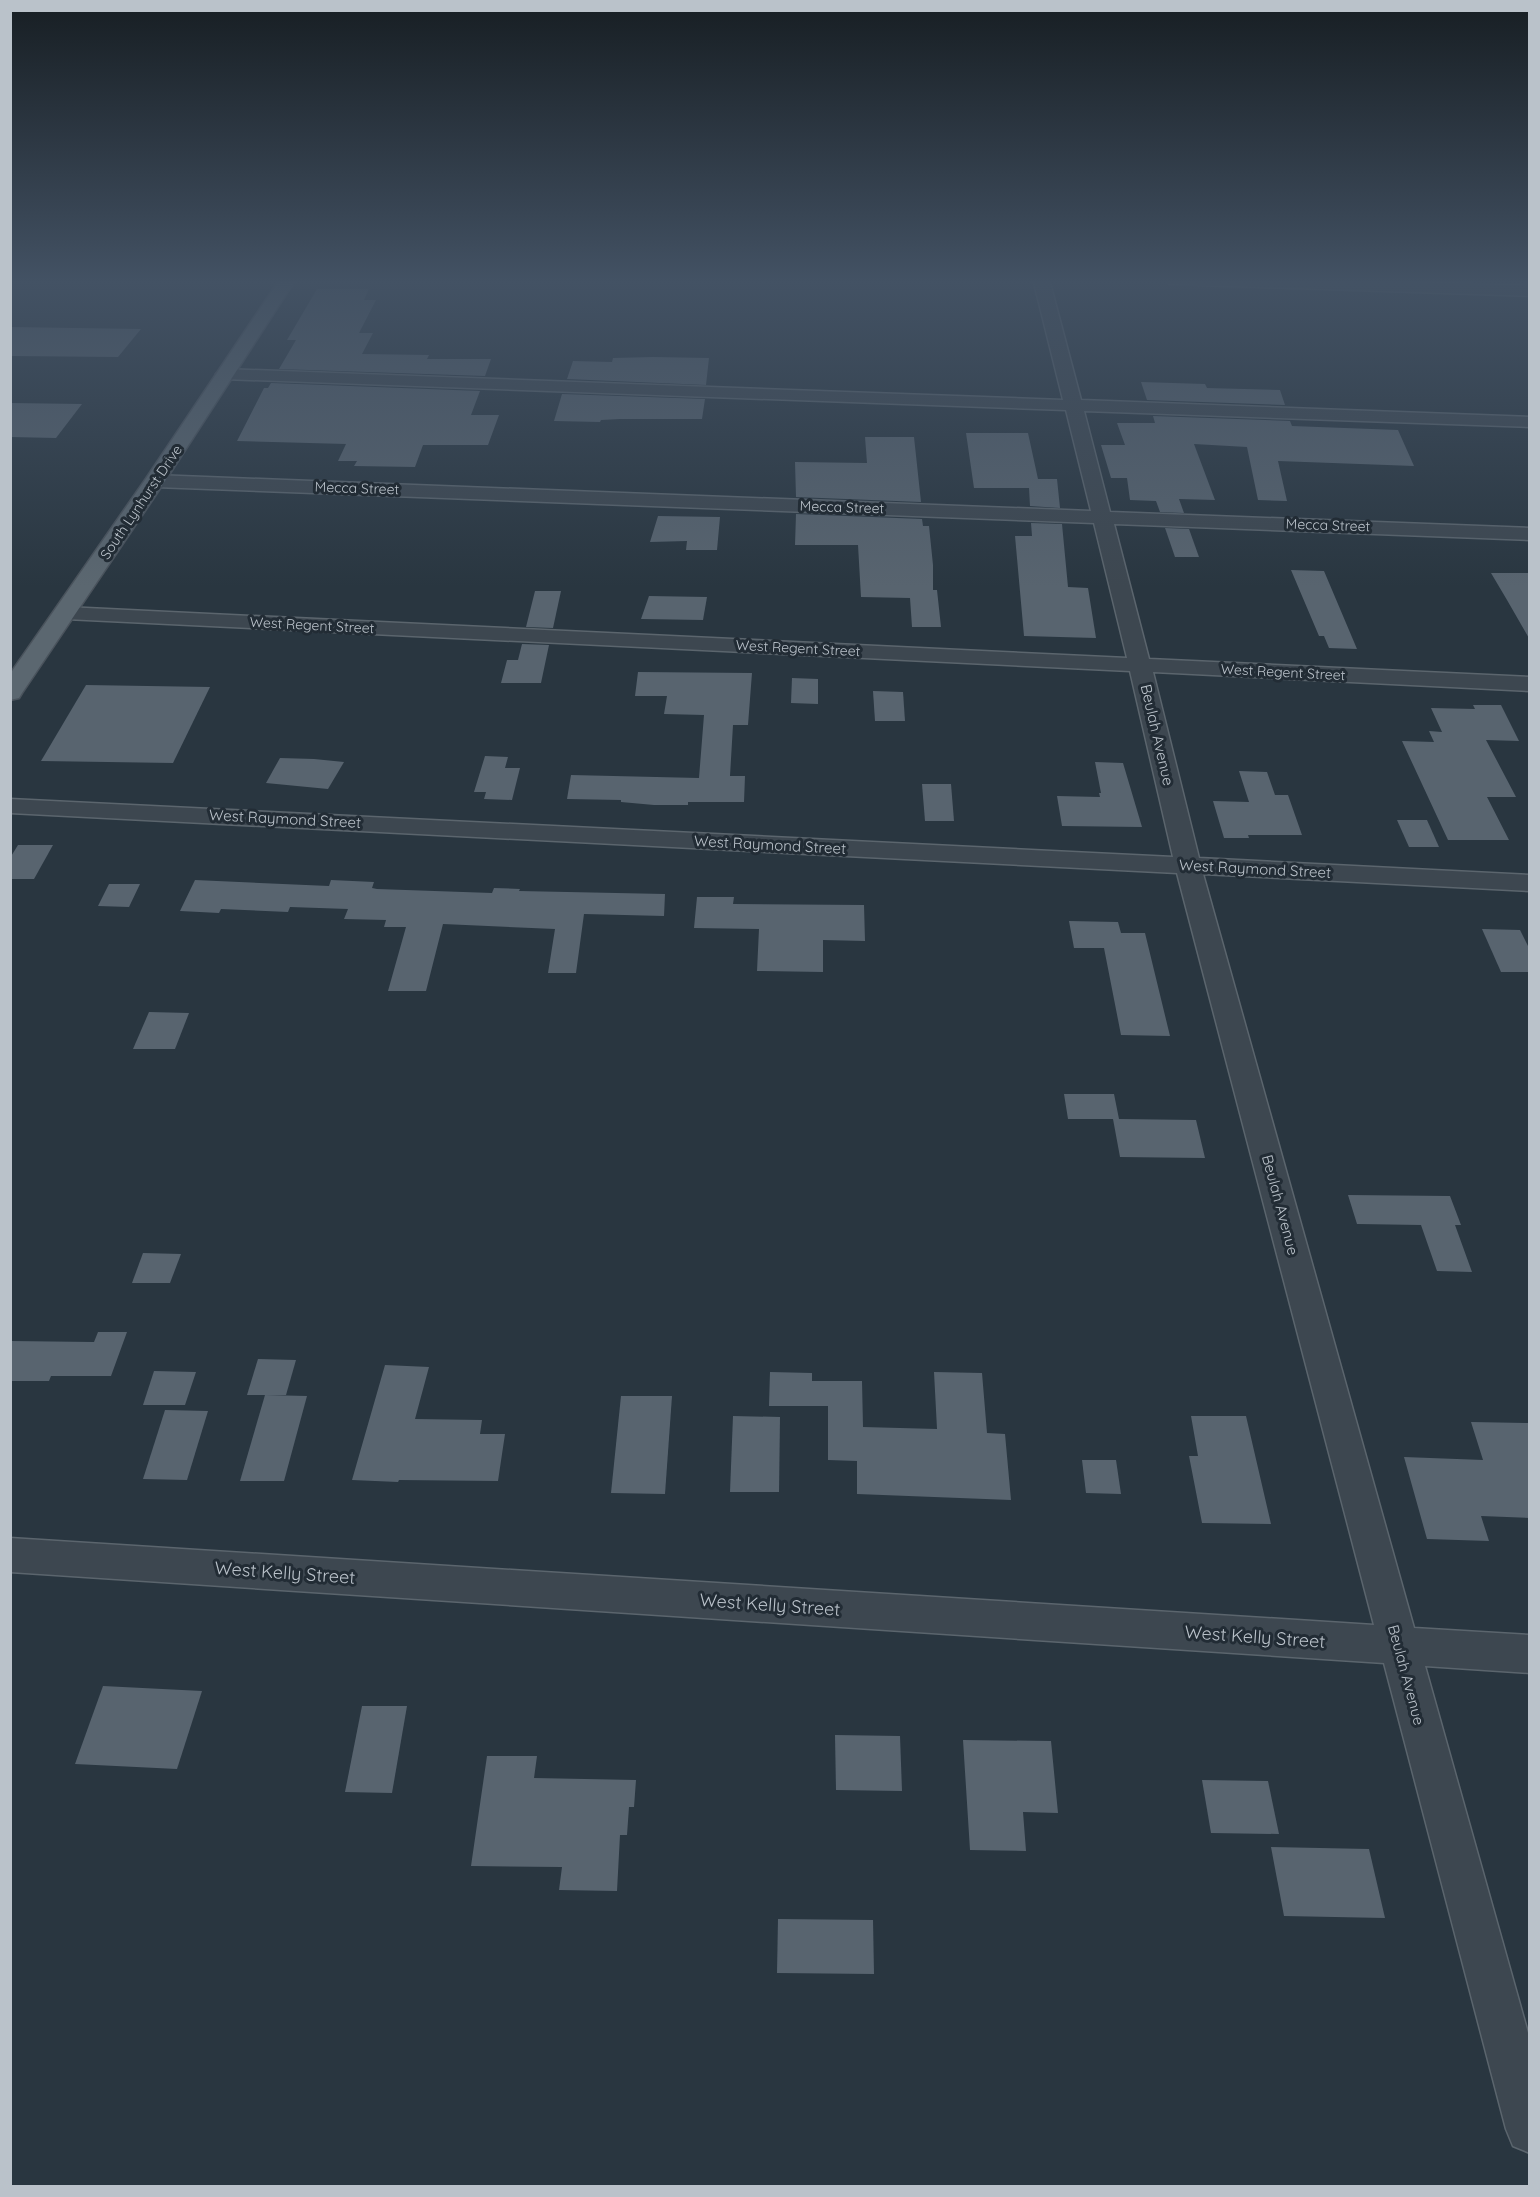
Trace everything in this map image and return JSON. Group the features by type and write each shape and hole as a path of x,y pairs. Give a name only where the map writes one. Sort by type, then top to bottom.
{"main road":[{"name":"South Lynhurst Drive","path":"10,693 155,481 219,382"}],"street":[{"path":"430,382 1530,422"},
{"name":"Beulah Avenue","path":"1067,382 1140,665 1188,866 1530,2129"},
{"name":"Mecca Street","path":"155,481 1530,534"},
{"name":"West Regent Street","path":"66,613 1530,684"},
{"name":"West Raymond Street","path":"10,806 1530,883"},
{"name":"West Kelly Street","path":"10,1555 1530,1654"}],"building":[{"path":"626,382 706,382 706,385"},
{"path":"1141,382 1205,384 1207,388 1280,390 1285,405 1147,400"},
{"path":"271,383 480,391 471,415 499,415 488,445 423,445 415,467 354,466 357,461 338,461 346,444 237,441 264,388 268,388"},
{"path":"562,394 705,399 702,419 554,421"},
{"path":"10,403 82,404 56,438 10,437"},
{"path":"1153,416 1290,421 1292,426 1398,430 1414,466 1278,461 1287,501 1258,500 1247,447 1194,444 1215,500 1179,499 1184,513 1160,512 1156,501 1130,500 1127,478 1111,478 1101,445 1125,445 1117,423 1155,423"},
{"path":"966,433 1028,433 1038,479 1057,479 1060,508 1030,506 1029,488 974,488"},
{"path":"865,437 914,437 921,502 796,497 795,462 867,463"},
{"path":"796,514 922,519 923,526 929,526 933,590 937,590 941,627 912,627 910,598 861,597 858,545 795,545"},
{"path":"658,516 720,517 717,550 686,550 687,541 650,542"},
{"path":"1031,523 1062,524 1068,587 1088,588 1096,638 1024,636 1015,536 1032,536"},
{"path":"1165,528 1189,529 1199,557 1175,557"},
{"path":"1291,570 1324,571 1357,649 1329,648 1324,636 1319,636"},
{"path":"1491,573 1530,573 1530,640 1507,600"},
{"path":"535,591 561,591 553,628 526,627"},
{"path":"649,596 707,597 703,620 641,619"},
{"path":"522,644 549,645 541,683 501,683 507,660 518,660"},
{"path":"638,672 752,673 748,725 733,725 730,776 745,776 744,802 688,802 688,805 654,805 621,802 621,800 567,799 571,775 699,778 704,715 664,714 667,696 635,696"},
{"path":"792,678 818,679 818,704 791,703"},
{"path":"86,685 210,687 173,763 41,761"},
{"path":"873,691 903,692 905,721 875,721"},
{"path":"1473,705 1501,705 1519,741 1486,740 1516,797 1487,797 1509,840 1448,840 1402,741 1434,742 1429,731 1442,732 1431,708 1475,709"},
{"path":"485,756 508,757 505,768 520,768 512,800 484,799 486,792 474,792"},
{"path":"280,758 344,762 328,789 266,783"},
{"path":"1095,762 1123,763 1142,827 1062,826 1057,796 1100,797"},
{"path":"1239,771 1267,772 1275,795 1288,795 1302,835 1248,835 1249,838 1224,838 1213,801 1249,802"},
{"path":"922,784 951,784 954,821 925,821"},
{"path":"1397,820 1427,820 1439,847 1409,847"},
{"path":"18,845 53,845 34,879 10,879 10,858"},
{"path":"195,880 329,886 331,880 374,882 372,888 377,889 492,893 494,888 520,889 519,891 665,894 664,916 584,914 576,973 548,973 555,929 443,924 426,991 388,991 406,927 384,927 386,920 344,919 348,909 290,907 288,912 221,909 219,913 180,911"},
{"path":"109,884 140,884 129,907 98,906"},
{"path":"697,897 734,897 733,904 864,905 865,941 823,940 823,972 757,971 759,929 694,928"},
{"path":"1069,921 1118,922 1121,933 1145,933 1170,1036 1121,1035 1104,948 1074,948"},
{"path":"1482,929 1520,930 1530,950 1530,972 1501,972"},
{"path":"149,1012 189,1013 175,1049 133,1049"},
{"path":"1064,1094 1114,1094 1119,1119 1196,1120 1205,1158 1120,1157 1113,1119 1068,1119"},
{"path":"1348,1195 1450,1196 1461,1225 1455,1225 1472,1272 1437,1271 1421,1225 1357,1224"},
{"path":"143,1253 181,1254 170,1283 132,1283"},
{"path":"98,1332 127,1332 111,1376 51,1376 49,1381 10,1381 10,1341 94,1342"},
{"path":"258,1359 296,1360 286,1395 247,1395"},
{"path":"385,1365 429,1367 415,1419 482,1420 480,1434 505,1434 498,1481 352,1480"},
{"path":"154,1371 196,1372 185,1405 143,1405"},
{"path":"770,1372 812,1373 812,1381 862,1381 863,1427 937,1429 934,1372 982,1373 987,1433 1005,1434 1011,1500 857,1494 857,1461 828,1460 828,1406 769,1406"},
{"path":"265,1395 307,1396 284,1481 240,1481"},
{"path":"621,1396 672,1396 665,1494 611,1493"},
{"path":"165,1410 208,1411 187,1480 143,1479"},
{"path":"733,1416 780,1417 779,1492 730,1492"},
{"path":"1191,1416 1246,1416 1271,1524 1202,1523 1189,1456 1198,1456"},
{"path":"1471,1422 1530,1423 1530,1518 1481,1516 1489,1541 1427,1539 1404,1457 1483,1460"},
{"path":"1082,1460 1116,1460 1121,1494 1086,1493"},
{"path":"103,1686 202,1691 177,1769 75,1764"},
{"path":"362,1706 407,1706 392,1793 345,1792"},
{"path":"835,1735 900,1736 902,1791 836,1790"},
{"path":"963,1740 1051,1741 1058,1813 1023,1812 1026,1851 970,1850"},
{"path":"487,1756 537,1756 534,1778 636,1780 634,1807 629,1807 627,1835 620,1835 617,1891 559,1890 562,1867 471,1866"},
{"path":"1202,1780 1268,1781 1279,1834 1211,1833"},
{"path":"1271,1847 1369,1849 1385,1918 1284,1916"},
{"path":"778,1919 873,1920 874,1974 777,1973"}]}
